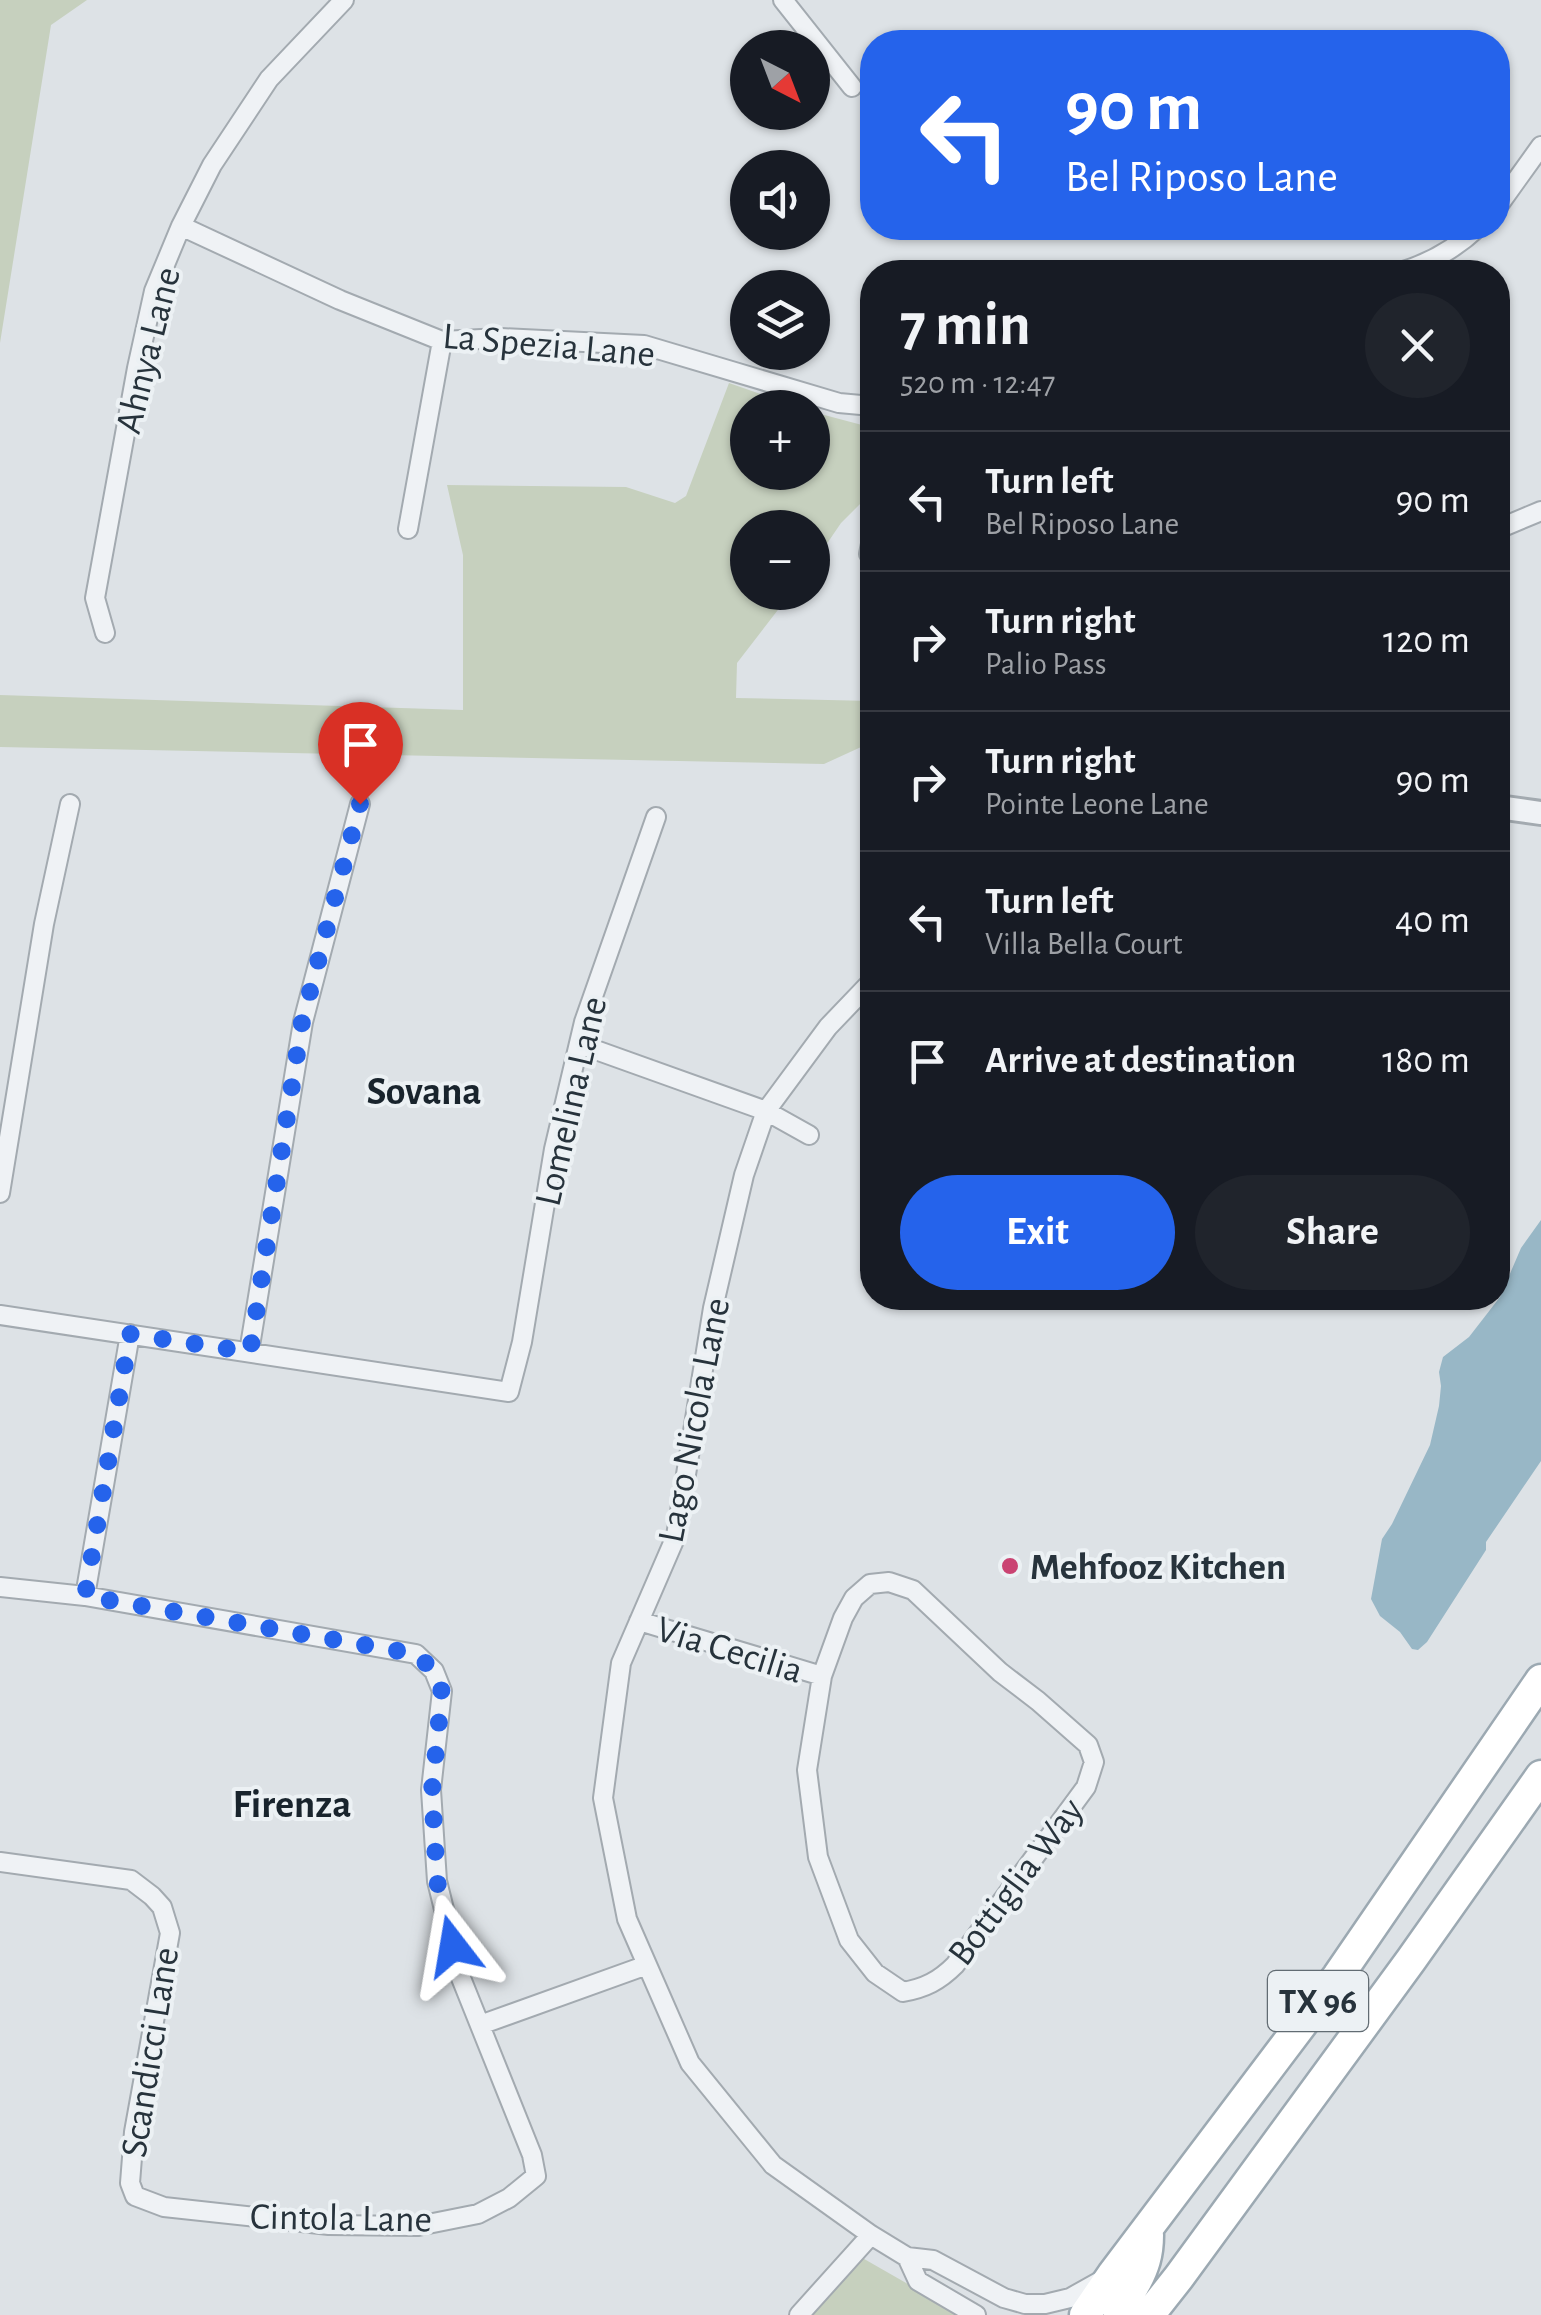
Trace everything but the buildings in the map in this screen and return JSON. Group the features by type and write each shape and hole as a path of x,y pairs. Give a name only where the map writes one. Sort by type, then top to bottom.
{"main road":[{"name":"TX 96","path":"1086,2315 1338,1976 1541,1680"},
{"name":"TX 96","path":"1149,2315 1541,1776"},
{"path":"1119,2315 1119,2308 1148,2255 1148,2227"}],"street":[{"name":"Ahnya Lane","path":"105,633 96,598 136,368 154,291 212,166 269,79 344,0"},
{"path":"784,0 852,87"},
{"path":"1510,189 1541,146"},
{"name":"La Spezia Lane","path":"182,226 340,300 442,340 502,338 644,345 840,403 860,405"},
{"path":"1432,260 1462,240"},
{"path":"408,529 442,340"},
{"path":"1510,523 1541,510"},
{"path":"0,1194 44,924 70,804"},
{"path":"0,1315 250,1352 302,1022 360,804"},
{"path":"1510,809 1541,813"},
{"name":"Lomelina Lane","path":"250,1352 509,1392 522,1342 554,1149 584,1022 656,817"},
{"name":"Lago Nicola Lane","path":"860,993 828,1026 766,1111 744,1176 712,1308 676,1536 621,1663 604,1798 627,1920 690,2063 774,2165 907,2257 933,2260 1004,2298 1045,2304 1070,2298 1113,2274"},
{"path":"579,1044 766,1111 810,1136"},
{"path":"85,1596 130,1334"},
{"name":"Bottiglia Way","path":"889,1582 913,1590 1000,1672 1088,1744 1094,1762 1086,1787 967,1949 940,1979 922,1988 903,1992 875,1973 849,1940 818,1857 807,1770 822,1676 854,1598 870,1584 889,1582"},
{"path":"0,1587 85,1596 416,1654 434,1671 442,1692 432,1790 437,1881 462,1978 480,2025 647,1965"},
{"name":"Via Cecilia","path":"639,1621 822,1676"},
{"name":"Scandicci Lane","path":"0,1862 131,1880 162,1907 170,1933 134,2132 130,2182 136,2196"},
{"name":"Cintola Lane","path":"136,2196 164,2207 329,2225 418,2226 478,2214 509,2198 536,2176 532,2155 480,2025"},
{"path":"799,2315 871,2235"},
{"name":"Lago Nicola Lane","path":"907,2257 918,2281 976,2315"}],"green space":[{"path":"0,0 87,0 51,25 0,343"},
{"path":"729,383 749,390 730,390 730,490 830,490 830,417 860,424 860,504 830,539 830,510 730,510 730,610 778,610 737,663 736,698 860,701 860,748 824,764 0,747 0,695 463,710 463,555 447,485 626,487 675,503 686,496"},
{"path":"845,2248 962,2315 791,2315 838,2262"}],"water":[{"path":"1541,1220 1541,1461 1486,1542 1486,1550 1427,1642 1418,1650 1412,1649 1400,1632 1380,1616 1371,1599 1382,1539 1430,1445 1439,1406 1443,1357 1469,1337 1490,1310 1510,1310 1510,1274 1521,1248"}],"place":[{"name":"Mehfooz Kitchen","path":"1010,1566"}],"district":[{"name":"Sovana","path":"424,1090"},
{"name":"Firenza","path":"292,1803"}],"route":[{"path":"360,804 302,1022 250,1352 130,1334 85,1596 416,1654 434,1671 442,1692 432,1790 437,1881 453,1946"}]}
